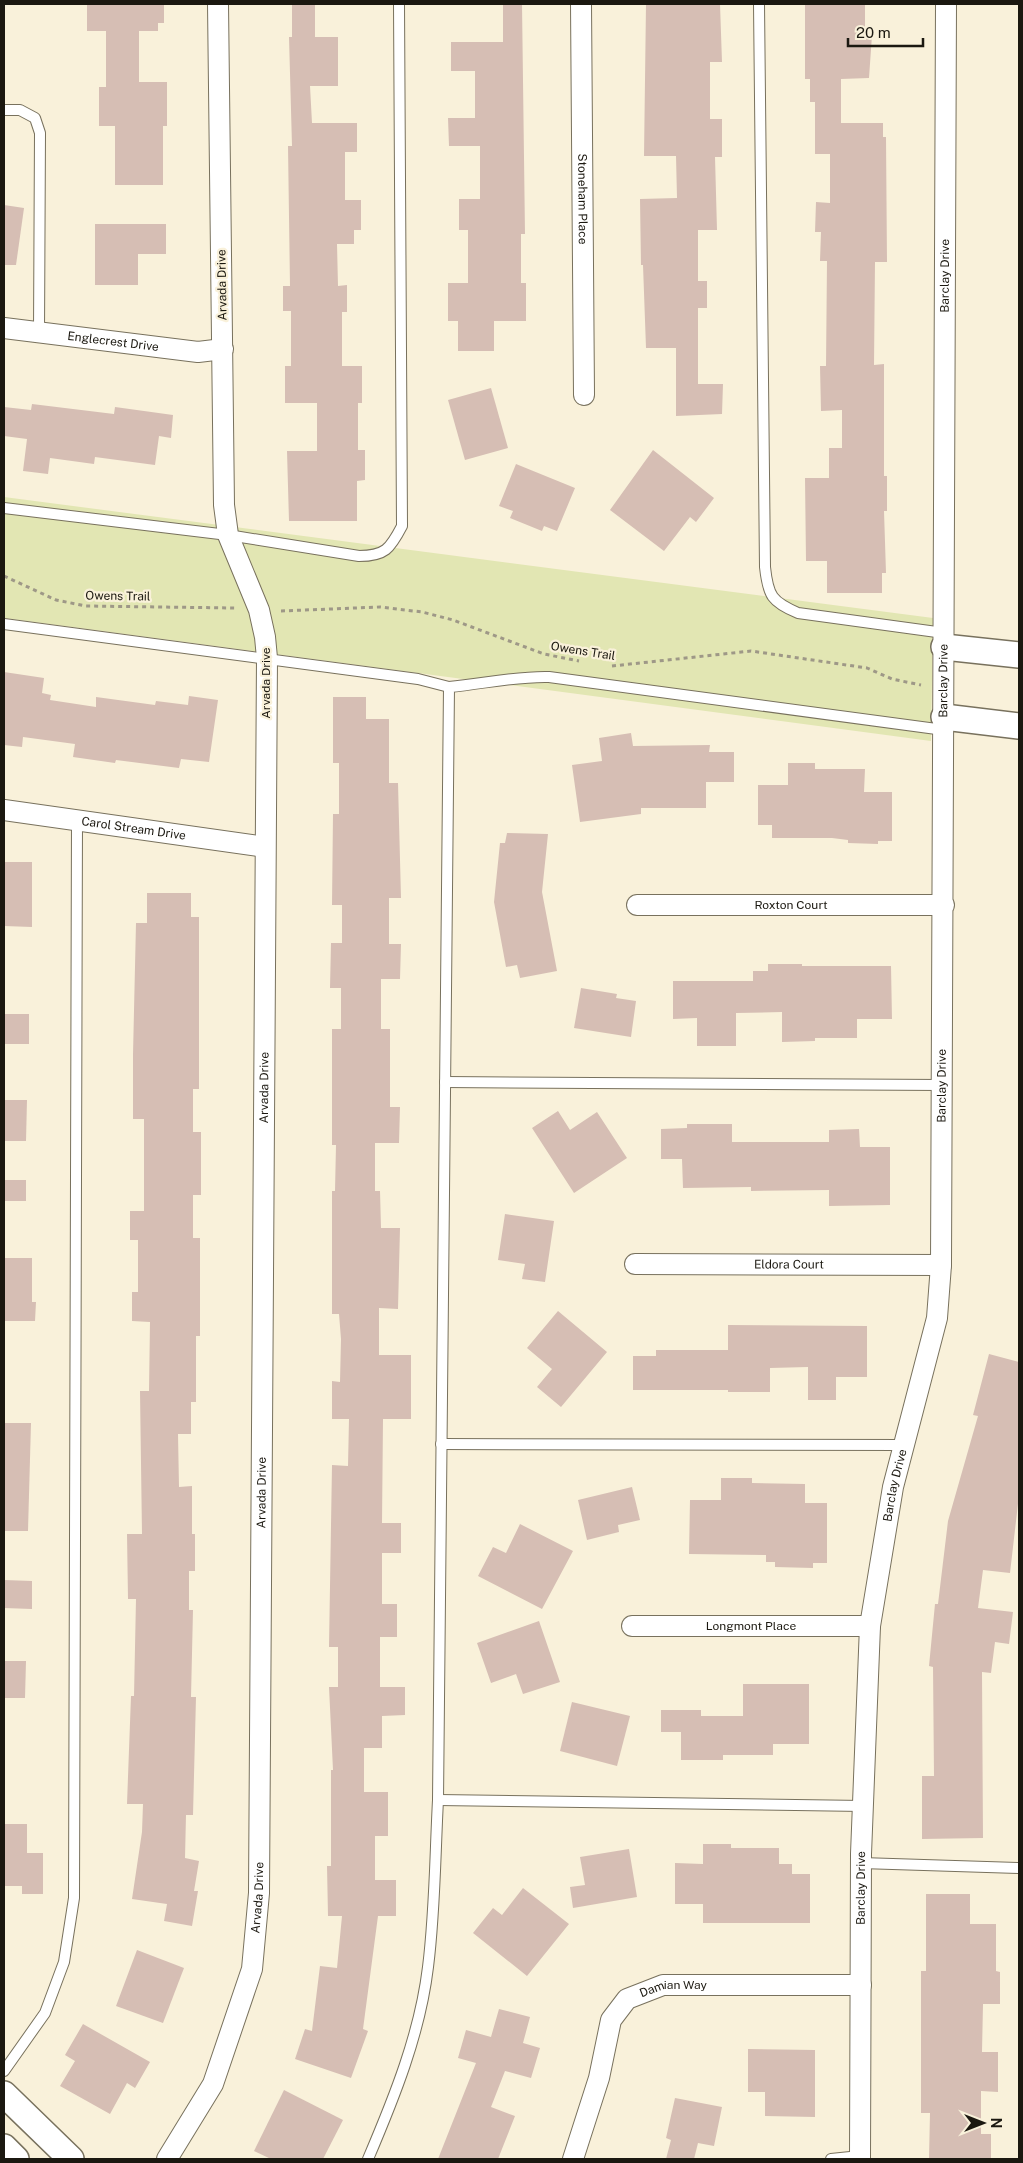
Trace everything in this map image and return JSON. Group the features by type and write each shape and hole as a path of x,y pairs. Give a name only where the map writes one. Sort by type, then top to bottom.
{"street":[{"name":"Arvada Drive","path":"167,2159 213,2084 252,1969 259,1893 267,658 259,610 228,535 224,505 218,4"},
{"name":"Stoneham Place","path":"581,4 584,395"},
{"name":"Barclay Drive","path":"860,2157 861,1863 870,1626 893,1486 937,1318 942,1265 946,4"},
{"name":"Englecrest Drive","path":"4,328 198,352 223,349"},
{"path":"944,640 1019,655"},
{"path":"944,723 1019,726"},
{"name":"Carol Stream Drive","path":"4,810 265,847"},
{"name":"Roxton Court","path":"637,906 944,905"},
{"name":"Eldora Court","path":"635,1264 942,1265"},
{"name":"Longmont Place","path":"632,1626 870,1626"},
{"name":"Damian Way","path":"573,2159 599,2078 611,2020 626,1999 663,1985 861,1985"},
{"path":"4,2094 71,2159"},
{"path":"4,2147 16,2159"}],"lane":[{"path":"4,508 228,535 359,556 374,556 391,547 402,526 399,4"},
{"path":"759,4 765,567 767,587 777,604 798,613 944,640"},
{"path":"4,110 20,110 34,118 40,133 39,333"},
{"path":"4,624 418,679 449,687 482,684 519,676 549,677 944,723"},
{"path":"368,2159 392,2103 417,2027 428,1969 438,1800 449,687"},
{"path":"4,2070 45,2013 64,1962 74,1898 76,820"},
{"path":"445,1082 943,1085"},
{"path":"441,1444 904,1445"},
{"path":"438,1800 863,1806"},
{"path":"861,1863 1019,1868"},
{"path":"831,2159 860,2157"}],"path":[{"name":"Owens Trail","path":"4,576 56,600 86,606 238,608"},
{"name":"Owens Trail","path":"281,611 380,607 422,612 453,620 544,654 583,662"},
{"name":"Owens Trail","path":"603,665 640,664 751,651 867,668 908,683 944,686"}],"green space":[{"path":"4,497 933,618 931,741 4,618"}],"building":[{"path":"87,4 164,4 164,23 158,23 158,31 139,31 139,82 167,82 167,126 163,126 163,185 115,185 115,126 99,126 99,87 106,87 106,31 87,31"},
{"path":"292,4 315,4 315,37 338,37 338,86 310,86 312,123 357,123 357,152 345,152 345,200 361,200 361,230 354,230 354,244 337,244 338,286 347,285 347,312 342,312 342,366 362,366 362,403 358,403 358,450 365,450 365,480 357,481 357,521 289,521 287,451 317,451 317,403 285,403 285,366 291,366 291,311 283,311 283,286 290,286 288,146 292,146 289,37 292,37"},
{"path":"503,4 522,4 525,234 521,234 521,283 526,283 526,321 494,321 494,351 458,351 458,321 448,321 448,283 468,283 468,230 459,230 459,199 480,199 480,146 449,146 448,118 475,118 475,71 451,71 451,42 503,42"},
{"path":"646,4 720,4 722,62 710,62 710,119 722,119 722,157 715,157 717,230 698,230 698,281 707,281 707,308 698,308 698,384 723,384 722,414 676,416 676,348 646,348 643,265 641,265 640,199 677,198 676,156 644,156"},
{"path":"805,4 865,4 865,35 872,35 869,78 841,79 841,123 883,123 883,137 886,137 887,262 875,262 874,365 884,364 884,476 887,476 887,511 884,511 886,573 882,573 882,593 827,593 827,561 806,561 805,478 829,478 829,448 842,448 842,410 821,411 820,366 826,366 827,261 820,261 821,232 815,232 816,202 830,203 830,154 815,154 815,102 810,102 810,79 805,79"},
{"path":"4,205 24,208 16,265 4,265"},
{"path":"95,224 166,224 166,254 138,254 138,285 95,285"},
{"path":"491,388 508,448 465,460 448,400"},
{"path":"32,404 114,414 115,407 173,415 171,438 159,436 155,465 95,457 94,464 50,458 48,474 23,471 27,439 4,436 4,407 31,410"},
{"path":"653,450 714,498 696,522 690,517 664,551 610,510"},
{"path":"516,464 575,488 557,531 544,526 542,531 510,518 513,511 499,506"},
{"path":"4,672 44,678 42,693 51,695 50,700 96,707 96,697 155,705 156,701 188,705 189,696 218,700 209,762 181,759 179,768 116,760 115,763 73,757 75,744 23,737 22,747 4,745"},
{"path":"333,697 366,697 366,719 389,719 389,783 398,783 401,898 389,898 389,944 401,944 400,979 381,979 381,1029 390,1029 390,1107 400,1107 399,1143 375,1143 375,1191 380,1191 381,1228 400,1228 398,1309 379,1308 379,1355 411,1355 411,1419 383,1419 382,1523 401,1523 401,1553 382,1553 382,1604 397,1604 397,1637 380,1637 380,1687 405,1687 405,1715 382,1716 382,1748 364,1748 364,1792 388,1792 388,1836 375,1836 375,1880 396,1880 396,1916 378,1916 363,2029 368,2031 351,2078 295,2059 305,2029 312,2031 320,1966 337,1968 342,1916 328,1916 327,1866 331,1866 331,1770 333,1770 329,1687 338,1687 338,1647 329,1647 332,1465 348,1466 349,1419 332,1419 332,1381 340,1382 341,1339 339,1314 332,1314 332,1191 335,1191 336,1145 332,1145 332,1029 341,1029 341,988 330,988 331,943 342,943 342,905 332,905 333,814 339,814 339,763 333,763"},
{"path":"631,733 633,746 710,745 709,752 734,752 734,782 706,782 706,808 641,808 641,814 580,822 572,765 602,761 599,738"},
{"path":"788,763 815,763 815,769 865,769 864,792 892,792 892,841 878,841 878,844 848,843 848,840 832,838 772,838 772,825 758,825 758,785 788,785"},
{"path":"507,833 548,834 542,892 557,971 520,978 517,965 506,967 494,902 500,843 505,843"},
{"path":"4,862 32,862 32,927 4,926"},
{"path":"147,893 191,893 191,917 199,917 199,1089 193,1089 193,1132 201,1132 201,1195 193,1195 193,1238 200,1238 200,1336 196,1336 196,1402 191,1402 191,1434 178,1434 179,1487 192,1486 192,1534 195,1534 195,1571 189,1571 189,1610 193,1610 191,1697 196,1697 193,1815 186,1815 185,1858 199,1861 194,1891 198,1891 192,1926 164,1921 167,1904 132,1899 142,1832 143,1804 127,1804 131,1696 134,1696 136,1599 128,1599 127,1534 142,1534 140,1391 149,1391 150,1322 132,1321 132,1292 138,1292 138,1240 130,1240 130,1211 144,1211 144,1119 133,1119 133,1055 136,923 147,923"},
{"path":"768,964 891,966 892,1019 857,1019 857,1038 815,1038 815,1041 782,1042 782,1012 736,1013 736,1046 697,1046 697,1018 673,1019 673,981 753,981 753,971 768,971"},
{"path":"581,988 617,994 616,998 636,1001 631,1037 574,1028"},
{"path":"4,1014 29,1014 29,1044 4,1044"},
{"path":"4,1100 27,1100 26,1141 4,1141"},
{"path":"558,1111 570,1130 597,1112 627,1158 574,1193 532,1128"},
{"path":"687,1124 732,1124 732,1142 829,1142 829,1130 859,1129 860,1147 890,1147 890,1205 829,1206 829,1190 751,1191 751,1187 683,1188 682,1159 661,1159 661,1129 687,1128"},
{"path":"4,1180 26,1180 26,1201 4,1201"},
{"path":"505,1214 554,1221 545,1282 522,1279 525,1264 498,1260"},
{"path":"4,1258 32,1258 32,1302 36,1302 35,1321 4,1321"},
{"path":"558,1311 607,1352 561,1407 537,1387 552,1369 527,1348"},
{"path":"728,1325 867,1326 867,1377 836,1377 836,1400 808,1400 808,1367 770,1368 770,1392 633,1390 633,1356 656,1356 656,1350 728,1350"},
{"path":"989,1354 1019,1362 1019,1495 1010,1573 983,1570 978,1608 1013,1612 1009,1644 995,1642 991,1673 982,1672 983,1838 922,1839 922,1776 934,1776 933,1667 929,1666 935,1604 938,1604 948,1521 978,1416 973,1415"},
{"path":"4,1423 31,1423 28,1531 4,1531"},
{"path":"721,1478 752,1478 752,1483 805,1484 805,1503 827,1503 827,1563 813,1563 813,1568 775,1567 775,1562 766,1562 766,1555 689,1554 690,1500 721,1500"},
{"path":"632,1487 640,1520 618,1525 619,1532 587,1540 578,1500"},
{"path":"520,1524 573,1551 542,1609 478,1576 493,1547 506,1553"},
{"path":"4,1580 32,1581 32,1609 4,1608"},
{"path":"539,1621 560,1682 523,1694 516,1674 491,1683 477,1643"},
{"path":"4,1661 26,1661 25,1698 4,1698"},
{"path":"743,1684 809,1684 809,1744 773,1744 773,1755 723,1755 723,1760 681,1760 681,1732 661,1732 661,1710 701,1710 701,1716 743,1716"},
{"path":"572,1702 630,1716 617,1766 560,1751"},
{"path":"4,1824 27,1824 27,1853 43,1853 43,1894 22,1894 22,1886 4,1886"},
{"path":"703,1844 731,1844 731,1848 779,1848 779,1864 792,1864 792,1874 810,1874 810,1923 703,1923 703,1904 675,1904 675,1863 703,1864"},
{"path":"629,1849 637,1897 573,1908 570,1887 585,1885 580,1857"},
{"path":"523,1888 569,1924 527,1976 473,1933 493,1908 502,1915"},
{"path":"926,1894 970,1894 970,1924 996,1924 996,1971 1000,1972 1000,2004 983,2004 982,2052 998,2052 998,2092 981,2091 981,2134 991,2134 991,2159 929,2159 930,2113 921,2113 921,1971 926,1971"},
{"path":"137,1950 184,1968 163,2023 116,2006"},
{"path":"499,2009 530,2017 523,2043 540,2048 531,2078 505,2071 491,2107 515,2116 498,2159 438,2159 476,2063 458,2058 466,2030 491,2037"},
{"path":"83,2024 150,2062 135,2088 127,2083 110,2114 60,2086 75,2061 65,2055"},
{"path":"748,2049 815,2050 815,2117 765,2116 765,2092 748,2092"},
{"path":"284,2090 343,2120 323,2159 271,2159 254,2151"},
{"path":"675,2098 722,2107 714,2146 698,2143 694,2159 666,2159 671,2140 666,2138"}]}
